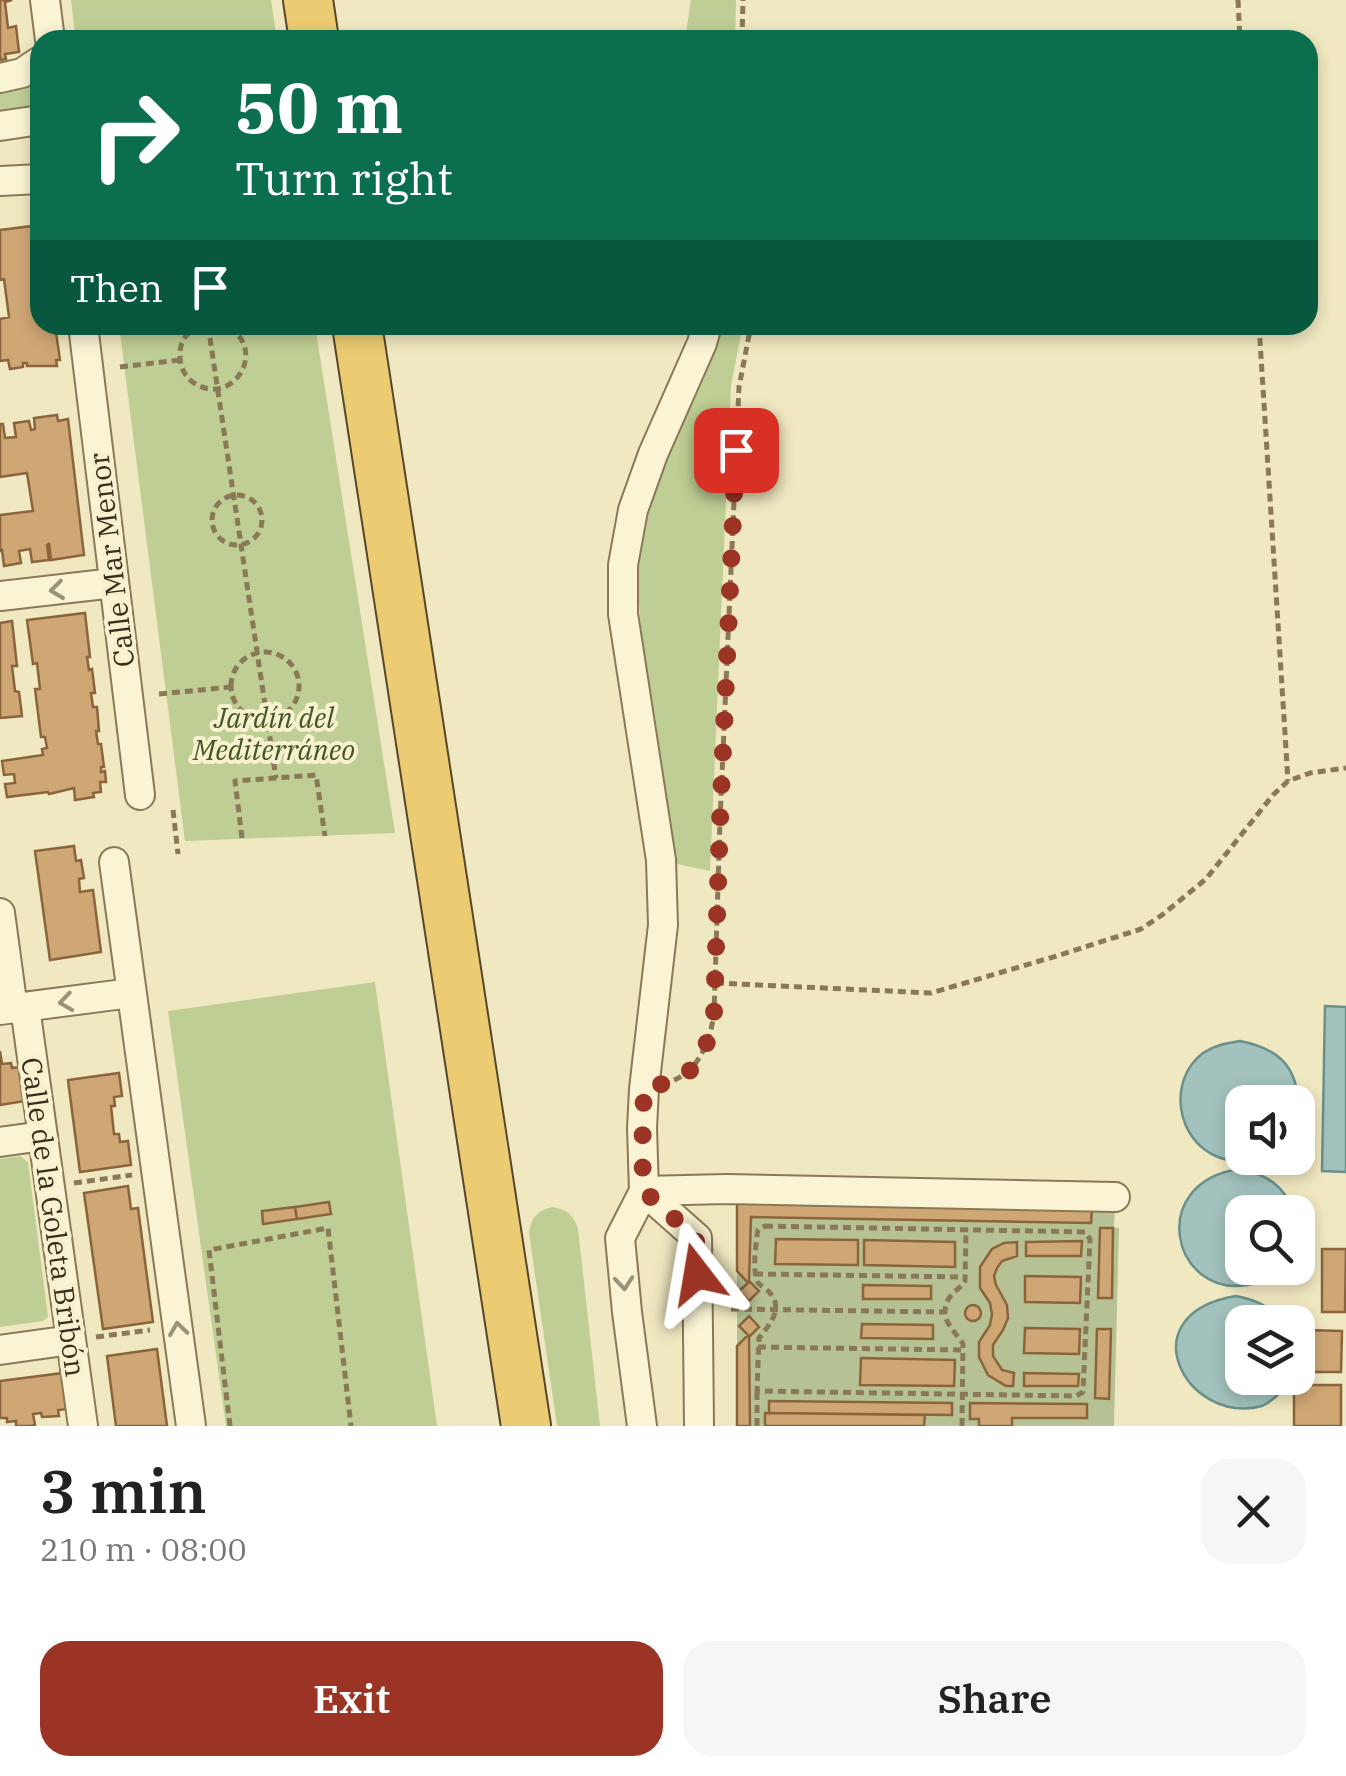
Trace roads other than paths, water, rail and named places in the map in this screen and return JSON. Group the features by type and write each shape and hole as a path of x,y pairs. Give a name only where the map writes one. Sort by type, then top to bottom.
{"highway":[{"path":"308,0 312,30"},
{"path":"359,335 526,1426"}],"street":[{"path":"45,0 49,30"},
{"path":"0,78 30,68"},
{"path":"0,126 30,122"},
{"path":"0,180 30,179"},
{"name":"Calle Mar Menor","path":"84,335 140,795"},
{"path":"642,1426 620,1238 644,1191 644,1088 660,956 663,894 662,860 623,614 623,565 632,510 704,335"},
{"path":"0,596 114,583"},
{"path":"114,862 191,1426"},
{"name":"Calle de la Goleta Bribón","path":"0,913 13,1009 42,1136 84,1426"},
{"path":"13,1009 131,993"},
{"path":"0,1142 42,1136"},
{"path":"644,1191 726,1189 1115,1197"},
{"path":"644,1191 696,1238 699,1426"},
{"path":"0,1350 71,1340"}],"water":[{"path":"1325,1006 1346,1007 1346,1172 1322,1171"},
{"path":"1240,1041 1267,1050 1285,1064 1296,1085 1225,1085 1225,1158 1204,1149 1193,1138 1181,1109 1184,1078 1203,1053"},
{"path":"1225,1173 1260,1175 1285,1195 1225,1195 1225,1284 1201,1274 1187,1257 1180,1237 1181,1215 1190,1195 1210,1178"},
{"path":"1236,1296 1263,1305 1225,1305 1225,1395 1277,1395 1271,1401 1262,1406 1235,1408 1211,1400 1192,1385 1180,1365 1176,1344 1183,1324 1203,1307"}],"park label":[{"name":"Jardín del Mediterráneo","path":"274,733"}]}
